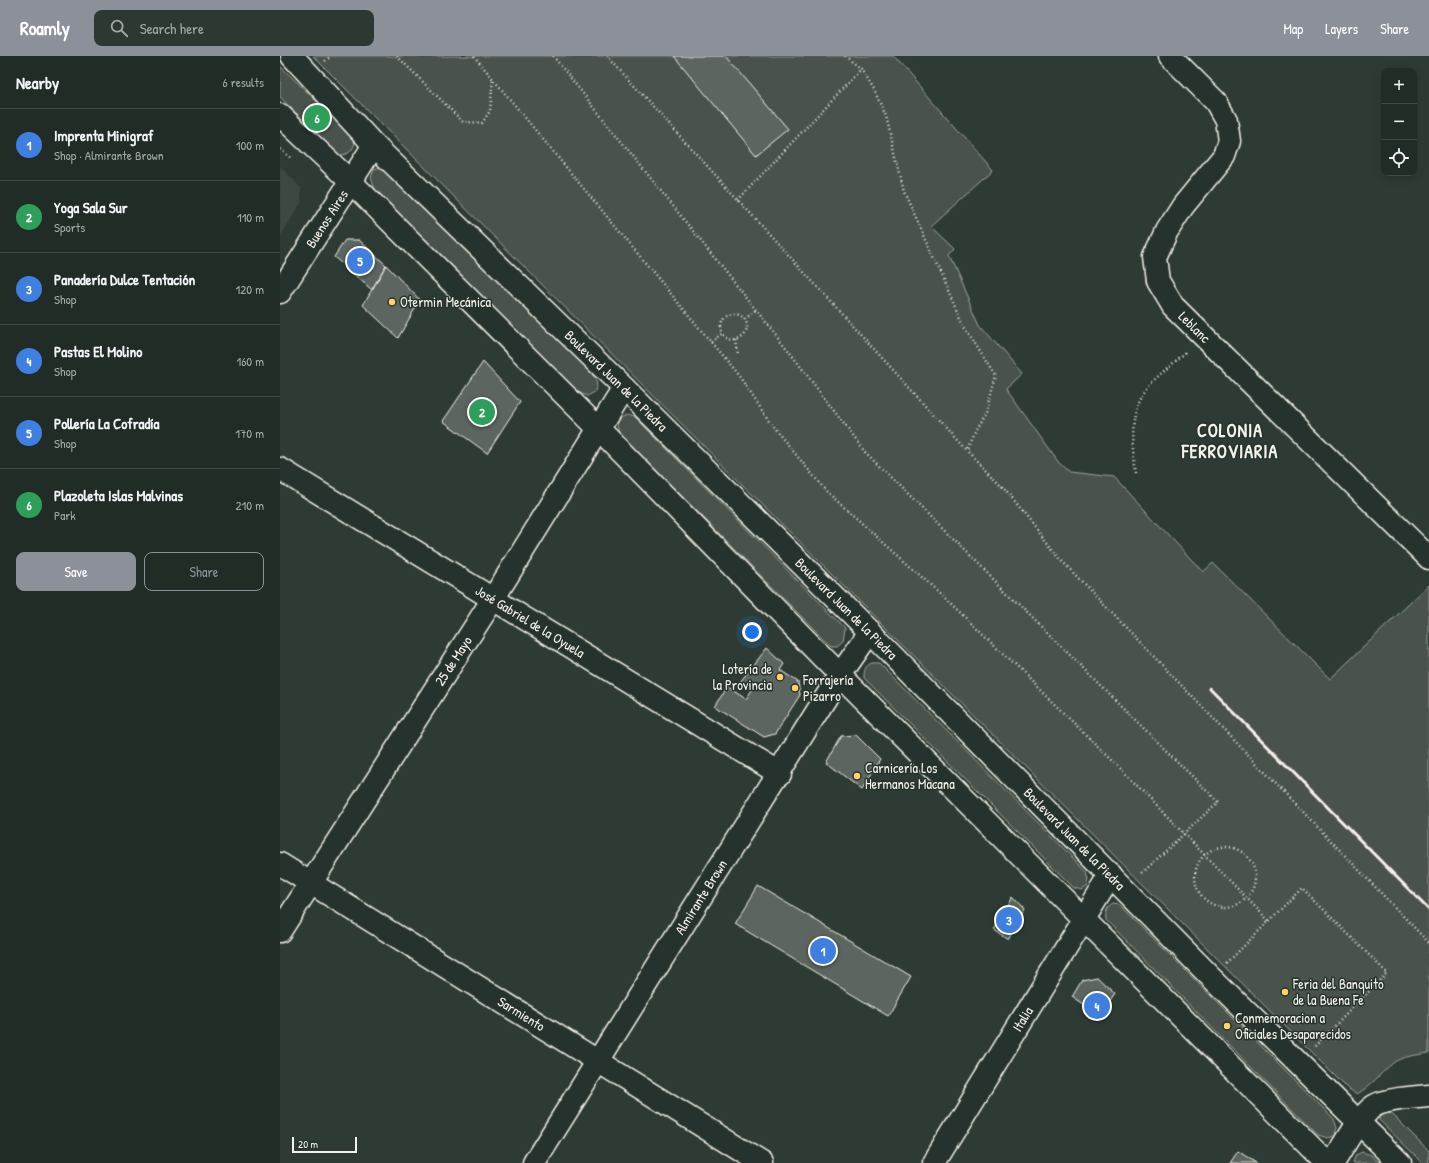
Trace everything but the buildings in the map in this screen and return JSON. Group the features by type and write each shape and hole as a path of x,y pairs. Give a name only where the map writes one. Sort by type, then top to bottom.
{"street":[{"name":"Boulevard Juan de la Piedra","path":"292,56 374,145 624,388 870,632 1212,978 1400,1163"},
{"name":"Leblanc","path":"1170,56 1216,102 1226,120 1229,141 1224,156 1183,206 1167,231 1155,257 1158,281 1173,306 1429,558"},
{"path":"280,115 349,180 598,428 840,675 1327,1163"},
{"name":"Buenos Aires","path":"280,292 349,180 374,145"},
{"name":"25 de Mayo","path":"280,931 493,599 624,388"},
{"name":"José Gabriel de la Oyuela","path":"280,469 780,774"},
{"name":"Almirante Brown","path":"534,1163 780,774 840,675 870,632"},
{"name":"Sarmiento","path":"280,864 762,1163"},
{"name":"Italia","path":"934,1163 1083,920 1118,882"},
{"path":"1333,1163 1359,1123 1375,1105 1402,1098 1429,1096"}],"path":[{"path":"397,56 464,122 482,123 490,111 493,78"},
{"path":"474,56 739,376 774,428 826,491 944,597 1116,764 1269,921"},
{"path":"553,56 756,310 865,452 1218,802 1184,833 1118,882"},
{"path":"607,56 967,450 1001,485 1061,560 1429,943"},
{"path":"845,56 861,69 874,90 886,116 904,190 965,326 996,376 985,414 975,431 967,450"},
{"path":"738,200 861,69"},
{"path":"745,319 756,310"},
{"path":"738,314 745,319 747,323 747,332 741,338 736,340 729,339 723,333 721,325 725,317 738,314"},
{"path":"711,342 723,333"},
{"path":"1136,473 1132,446 1134,413 1145,389 1204,336"},
{"path":"736,340 738,354"},
{"path":"1225,847 1235,849 1243,853 1250,860 1254,868 1256,878 1254,888 1247,898 1241,904 1231,907 1221,907 1211,904 1203,897 1197,889 1195,879 1196,869 1205,855 1215,849 1225,847"},
{"path":"1212,978 1302,888 1387,973 1298,1062"}],"shaded area":[{"path":"313,56 893,56 993,170 931,226 955,249 949,256 980,325 1022,374 1006,389 1059,463 1069,472 1114,477 1203,572 1213,563 1330,679 1429,585 1429,1053 1410,1056 1393,1063 1367,1087 1357,1094 1347,1088"},
{"path":"280,66 355,138 353,148 349,153 339,155 280,97"},
{"path":"280,166 301,188 301,203 280,237"},
{"path":"383,166 393,169 592,374 597,383 595,392 587,396 577,392 375,189 371,178 374,169"},
{"path":"627,415 635,417 845,628 843,641 837,646 831,646 619,433 617,425 620,418"},
{"path":"872,663 879,663 1087,872 1089,880 1087,887 1082,890 1074,888 864,678 865,669"},
{"path":"1113,904 1120,905 1334,1119 1337,1128 1334,1136 1328,1138 1318,1135 1106,920 1106,910"},
{"path":"1387,1112 1392,1114 1429,1151 1429,1163 1423,1163 1379,1120 1379,1115"},
{"path":"1362,1152 1371,1155 1380,1163 1353,1163 1356,1155"}],"railway":[{"path":"1210,688 1429,910"}],"place":[{"name":"Plazoleta Islas Malvinas","path":"317,118"},
{"name":"Pollería La Cofradía","path":"360,261"},
{"name":"Otermin Mecánica","path":"392,302"},
{"name":"Yoga Sala Sur","path":"482,412"},
{"name":"Lotería de la Provincia","path":"780,677"},
{"name":"Forrajería Pizarro","path":"795,688"},
{"name":"Carnicería Los Hermanos Macana","path":"857,776"},
{"name":"Panadería Dulce Tentación","path":"1009,920"},
{"name":"Imprenta Minigraf","path":"823,951"},
{"name":"Feria del Banquito de la Buena Fe","path":"1285,992"},
{"name":"Pastas El Molino","path":"1097,1006"},
{"name":"Conmemoracion a Oficiales Desaparecidos","path":"1227,1026"}],"district":[{"name":"COLONIA FERROVIARIA","path":"1230,441"}]}
